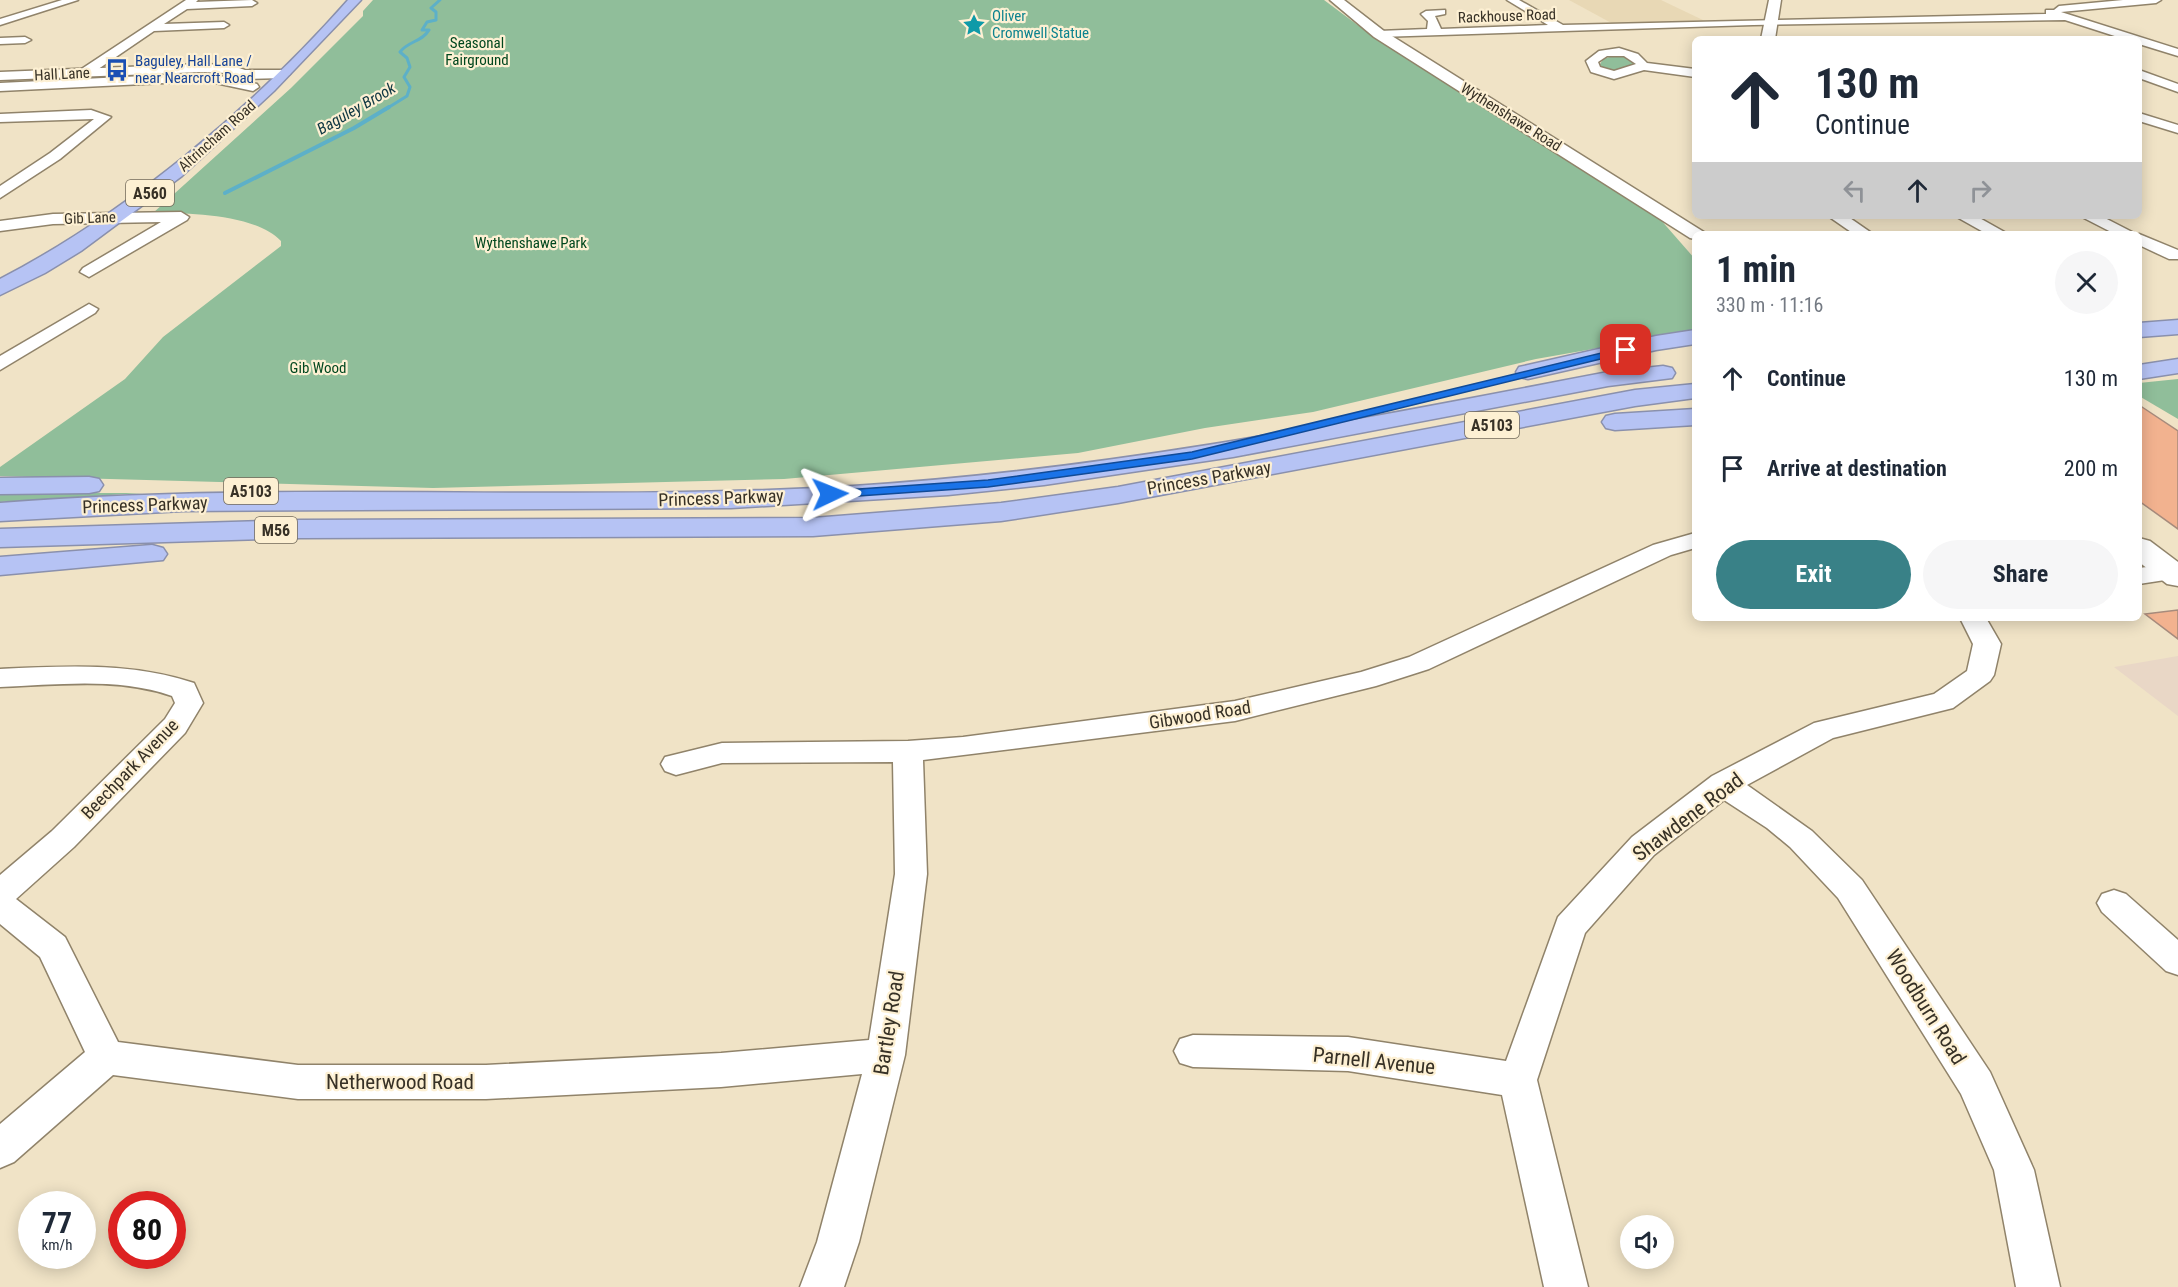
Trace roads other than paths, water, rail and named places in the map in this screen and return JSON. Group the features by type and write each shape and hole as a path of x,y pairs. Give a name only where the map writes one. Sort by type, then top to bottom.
{"highway":[{"name":"Altrincham Road","path":"0,288 66,252 118,217 207,147 355,0"},
{"path":"2142,312 2178,311"},
{"path":"2142,330 2178,327"},
{"path":"1192,455 1520,374 1656,343 1692,338"},
{"path":"2142,349 2178,346"},
{"path":"2142,372 2178,366"},
{"name":"Princess Parkway","path":"12,511 145,503 501,502 864,493 988,484 1192,455 1608,379 1692,370"},
{"name":"Princess Parkway","path":"0,538 300,529 813,527 1001,512 1118,495 1635,398 1692,391"},
{"path":"1289,464 1449,446 1614,422 1692,417"},
{"name":"A5103","path":"0,486 176,487 501,502"},
{"name":"A5103","path":"0,566 483,530"}],"main road":[{"name":"Wythenshawe Road","path":"1336,0 1379,34 1694,228"},
{"path":"1769,36 1775,0"},
{"path":"280,55 304,53"},
{"name":"Hall Lane","path":"4,80 237,64 242,75 283,74"},
{"path":"2142,549 2174,575"}],"street":[{"path":"0,22 73,0"},
{"path":"1512,0 1562,29"},
{"path":"2126,36 2040,8 2152,1 2168,7"},
{"path":"84,73 188,3 252,3"},
{"path":"1916,8 1968,30"},
{"path":"1440,33 1432,28 1434,20 1426,14 1441,12"},
{"path":"18,16 59,17"},
{"name":"Rackhouse Road","path":"1379,34 1772,22 2067,17"},
{"path":"1863,22 1880,30"},
{"path":"151,28 224,25"},
{"path":"0,41 25,40"},
{"path":"2142,41 2178,53"},
{"path":"1643,66 1692,73"},
{"path":"182,78 198,68"},
{"path":"2142,75 2178,88"},
{"path":"4,80 218,78 252,87"},
{"path":"0,118 86,114 104,117 56,156 0,193"},
{"path":"2142,118 2178,129"},
{"name":"Gib Lane","path":"0,226 53,219 181,217 89,272"},
{"path":"1841,219 1860,231"},
{"path":"1969,219 1994,231"},
{"path":"2095,219 2121,231"},
{"path":"2142,240 2176,255"},
{"path":"2142,259 2176,255"},
{"path":"1,363 89,309"},
{"name":"Gibwood Road","path":"676,764 722,753 908,751 1058,736 1223,713 1366,680 1419,663 1461,646 1662,550 1692,541"},
{"path":"2142,576 2174,575"},
{"name":"Shawdene Road","path":"1518,1080 1570,927 1643,846 1723,784 1824,730 1944,701 1980,675 1988,644 1975,621"},
{"name":"Beechpark Avenue","path":"0,678 93,675 166,682 184,690 189,703 175,726 127,775 63,839 0,894"},
{"name":"Bartley Road","path":"822,1287 838,1242 886,1055 911,874 908,751"},
{"name":"Woodburn Road","path":"1723,784 1778,820 1801,839 1850,889 1976,1084 2014,1170 2038,1287"},
{"path":"2114,903 2178,961"},
{"path":"0,904 53,947 106,1057 0,1149"},
{"name":"Parnell Avenue","path":"1193,1051 1348,1054 1518,1080"},
{"name":"Netherwood Road","path":"106,1057 298,1082 486,1082 721,1070 886,1055"},
{"path":"1518,1080 1566,1287"}],"waterway":[{"name":"Baguley Brook","path":"386,109 407,96 410,87 404,77 410,67 407,58 400,52 426,34 429,30 422,30 427,22 436,20 436,12 431,8 440,0"},
{"name":"Baguley Brook","path":"225,193 354,128 389,107"}],"place":[{"name":"Oliver Cromwell Statue","path":"974,25"},
{"name":"Baguley, Hall Lane / near Nearcroft Road","path":"117,70"}],"park label":[{"name":"Seasonal Fairground","path":"477,52"},
{"name":"Wythenshawe Park","path":"531,243"},
{"name":"Gib Wood","path":"318,368"}]}
